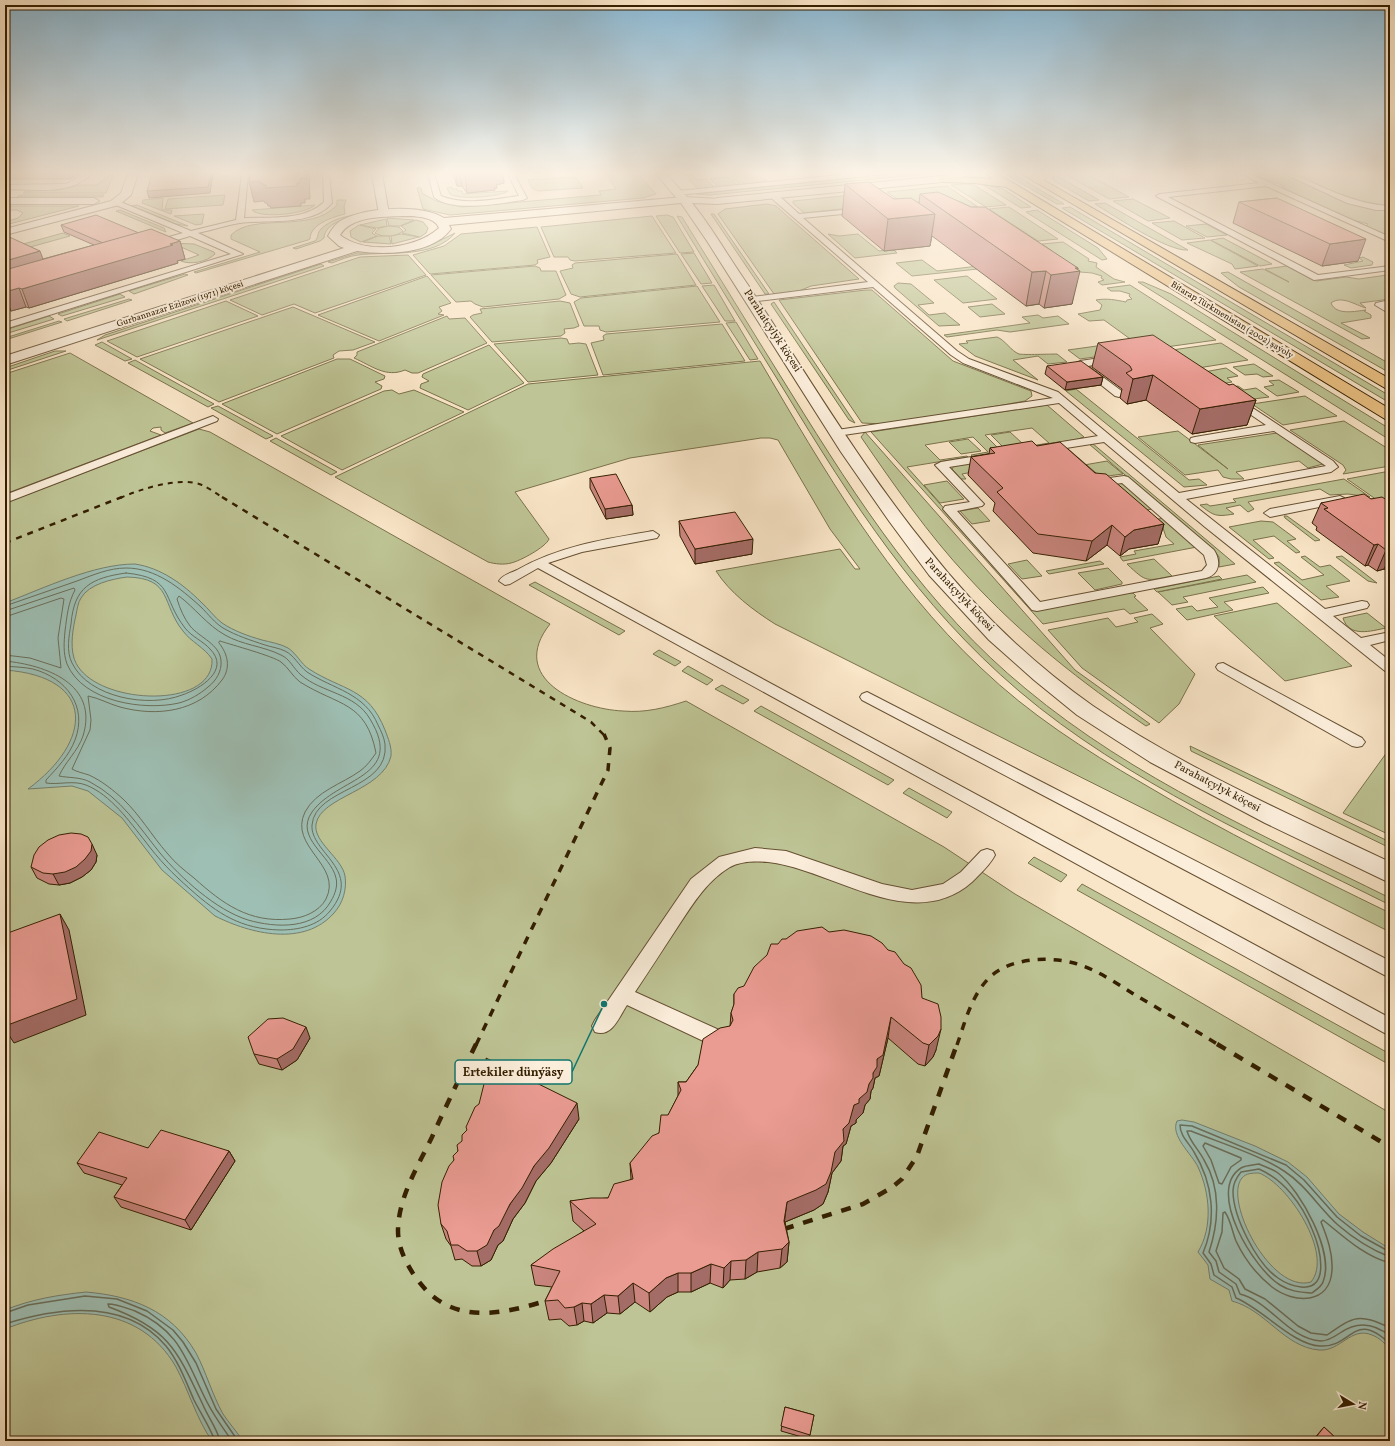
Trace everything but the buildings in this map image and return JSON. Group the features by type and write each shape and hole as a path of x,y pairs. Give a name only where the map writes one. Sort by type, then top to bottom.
{"main road":[{"name":"Bitarap Türkmenistan (2002) şaýoly","path":"1104,241 1390,416"},
{"path":"1149,241 1390,385"}],"street":[{"path":"338,242 355,248 381,250 404,248 428,241"},
{"name":"Parahatçylyk köçesi","path":"712,241 752,300 862,472 921,553 973,611 1046,679 1084,709 1114,728 1188,773 1390,873"},
{"name":"Gurbannazar Ezizow (1971) köçesi","path":"5,348 338,242"},
{"name":"Gurbannazar Ezizow (1971) köçesi","path":"5,361 355,248"}],"lane":[{"path":"146,246 163,241"},
{"path":"5,326 239,254 208,241"},
{"path":"826,241 954,353 966,360 1046,390 1061,400 1177,497 1390,668"},
{"path":"1247,241 1317,278 1390,268"},
{"path":"752,300 875,284"},
{"path":"1390,303 1378,305 1390,311"},
{"path":"1119,394 1080,364 1126,357"},
{"path":"1177,497 1327,470 1332,467 1329,463 1230,395"},
{"path":"837,433 1061,400"},
{"path":"5,499 212,419"},
{"path":"1194,440 1276,426"},
{"path":"1057,446 1100,483 1124,479 1210,553 1213,560 1210,570 1206,574 1037,607 949,509 978,504 941,465 1057,446 1107,438"},
{"path":"1270,513 1334,500 1352,499"},
{"path":"505,582 538,563 566,552 587,546 653,535"},
{"path":"538,563 1390,1028"},
{"path":"1322,614 1362,605"},
{"path":"1359,643 1390,636"},
{"path":"1223,667 1357,742"},
{"path":"866,698 1390,970"},
{"path":"602,1026 697,884 706,874 729,860 752,855 782,856 801,861 880,890 916,896 937,893 954,886 987,855"},
{"path":"624,995 721,1040"}],"green space":[{"path":"32,241 50,241 5,254 5,249"},
{"path":"237,241 303,241 196,273 194,272 260,252"},
{"path":"313,241 319,241 296,249 293,248"},
{"path":"390,241 391,244 363,242"},
{"path":"392,241 402,241 392,244"},
{"path":"438,241 445,241 435,247 423,250 391,253 415,249"},
{"path":"450,241 543,241 550,257 537,260 538,263 535,265 430,274 413,255 444,246"},
{"path":"547,241 669,241 676,253 575,261 570,260 568,257 554,257"},
{"path":"673,241 688,241 694,252 680,253"},
{"path":"693,241 697,241 816,433 896,551 957,624 990,657 1026,689 1111,751 1202,804 1390,898 1390,905 1245,834 1150,782 1104,754 1060,724 1019,691 983,658 918,588 862,512 809,432"},
{"path":"730,241 733,241 769,294 765,294"},
{"path":"737,241 816,241 859,279 811,286 799,291 774,294"},
{"path":"836,241 867,241 879,251 893,249 897,253 855,258"},
{"path":"1073,241 1088,241 1098,248 1107,259 1102,260"},
{"path":"1118,241 1128,241 1390,396 1390,403"},
{"path":"1160,241 1173,241 1188,250 1179,249"},
{"path":"1213,241 1258,266 1235,269 1232,264 1187,243"},
{"path":"1214,241 1230,241 1272,264 1260,266"},
{"path":"1063,242 1089,259 1088,261 1097,263 1096,267 1114,279 1125,282 1102,285 1098,282 1104,280 1101,278 1102,276 1092,273 1080,272 1074,275 978,269 912,276 896,263 922,260 937,271 978,266 1052,251 1042,244"},
{"path":"172,243 194,244 214,252 215,254 208,259 194,263 181,261 199,255"},
{"path":"357,253 390,253 358,255 332,263 328,262"},
{"path":"694,253 712,283 701,284 681,254"},
{"path":"677,254 696,285 580,297 571,294 560,271 573,268 572,265 575,263"},
{"path":"408,255 426,275 315,313 294,304 262,315 230,300 360,257"},
{"path":"1363,257 1373,262 1372,265 1351,268 1344,265 1363,261 1359,258"},
{"path":"321,264 324,266 97,340 105,335"},
{"path":"535,266 540,268 541,271 556,271 566,295 559,299 483,307 471,301 456,302 431,275"},
{"path":"1287,266 1316,281 1346,277 1359,279 1387,275 1390,277 1390,299 1360,303 1366,308 1344,300 1331,303 1337,310 1347,312 1366,310 1364,311 1371,315 1371,318 1341,323 1370,338 1362,339 1240,272 1263,269 1289,282 1265,269"},
{"path":"1228,272 1390,364 1390,373 1239,287 1221,273"},
{"path":"185,274 188,275 134,294 129,291"},
{"path":"427,276 451,303 439,307 442,311 438,314 444,315 379,341 318,315"},
{"path":"967,276 997,299 963,303 934,280"},
{"path":"1138,282 1143,282 1171,294 1390,429 1390,440"},
{"path":"898,283 911,284 934,303 918,305 929,315 945,313 960,325 939,326 895,288 894,286"},
{"path":"714,285 735,321 725,321 702,286"},
{"path":"1130,285 1216,340 1080,359 1068,350 1133,341 1104,320 1089,321 1078,314 1100,310 1102,305 1096,300 1108,299 1126,302 1127,300 1132,299 1129,296 1130,294 1120,291 1111,291 1107,288"},
{"path":"697,286 720,322 606,332 600,330 599,326 584,326 574,302 581,298"},
{"path":"872,290 953,361 1031,391 1032,396 1025,401 884,424 862,423 779,300"},
{"path":"120,294 125,297 62,316 58,314"},
{"path":"129,299 132,300 67,321 64,319"},
{"path":"226,301 258,316 137,357 107,341"},
{"path":"560,301 570,303 579,326 564,329 565,333 561,336 492,342 470,317 482,313 480,309"},
{"path":"774,302 855,423 849,420 771,304"},
{"path":"992,304 1005,314 980,317 968,307"},
{"path":"293,307 375,342 353,350 339,351 333,355 334,358 219,402 140,359"},
{"path":"1038,315 1043,318 1058,316 1069,324 1010,332 997,330 947,337 944,335 1030,323 1022,317"},
{"path":"49,316 54,319 5,334 5,330"},
{"path":"447,316 449,319 465,318 487,343 418,373 412,373 405,370 392,373 385,372 354,358 357,355 357,352"},
{"path":"59,321 62,322 5,340 5,338"},
{"path":"736,322 758,359 750,360 726,323"},
{"path":"722,324 745,361 603,375 591,343 604,340 603,336 606,334"},
{"path":"997,337 1003,340 1019,354 1057,354 1067,362 1048,364 1038,356 1013,360 1038,380 975,356 959,344 968,343 966,341"},
{"path":"561,338 567,339 569,344 586,344 598,375 528,382 494,344"},
{"path":"102,342 132,359 125,361 95,345"},
{"path":"1221,343 1248,360 1198,368 1172,350"},
{"path":"489,345 524,383 468,410 420,388 421,384 429,381 422,377 423,374"},
{"path":"55,351 66,351 5,371 5,368"},
{"path":"70,353 193,423 165,433 161,430 161,427 153,428 150,431 161,435 5,494 5,374"},
{"path":"337,359 350,359 385,376 384,379 375,382 382,386 381,389 277,434 222,404"},
{"path":"135,360 214,404 208,407 128,363"},
{"path":"760,361 808,443 860,523 887,561 916,599 947,634 999,685 1058,730 1172,801 1264,851 1390,913 1390,932 775,624 750,607 728,587 716,571 840,549 855,569 860,569 830,529 778,440 761,438 630,458 515,492 549,539 543,546 526,557 515,562 505,564 488,562 335,477 528,384"},
{"path":"1254,364 1273,376 1263,377 1257,374 1245,375 1233,367"},
{"path":"1226,368 1238,376 1227,378 1232,382 1221,384 1204,372"},
{"path":"1279,380 1299,392 1277,396 1264,387 1274,385 1269,381"},
{"path":"1238,386 1244,390 1256,388 1269,397 1246,400 1227,388"},
{"path":"1076,389 1189,480 1199,479 1207,485 1184,487 1066,391"},
{"path":"392,390 399,394 414,390 464,412 342,470 281,436 384,391"},
{"path":"1305,396 1337,416 1283,425 1252,404"},
{"path":"1047,405 1084,437 1027,448 1025,447 1049,443 1032,428 985,435 1000,450 1022,449 973,457 971,455 988,452 973,437 925,445 940,460 968,457 907,467 1035,610 1125,593 1133,593 1136,596 1134,597 1148,610 1130,614 1124,609 1043,624 871,432"},
{"path":"218,406 273,436 266,439 211,408"},
{"path":"1344,421 1390,450 1390,466 1343,474 1346,470 1343,465 1290,430"},
{"path":"199,429 210,432 550,624 539,643 537,660 542,675 554,687 569,697 605,709 623,711 655,709 686,701 944,847 1015,894 1390,1113 1390,1441 5,1441 5,503"},
{"path":"1178,431 1228,469 1198,445 1277,433 1323,464 1308,468 1299,461 1236,472 1244,479 1231,479 1223,477 1218,470 1185,475 1138,437"},
{"path":"865,432 1075,670 1150,724 1146,726 1099,693 1053,657 1009,619 988,598 953,561 912,509 861,437"},
{"path":"1010,432 1023,444 1004,448 991,435"},
{"path":"276,438 337,472 331,475 270,441"},
{"path":"968,439 981,451 961,454 949,442"},
{"path":"1092,443 1235,564 1219,567 1219,557 1216,553 1089,444"},
{"path":"1107,461 1123,474 1100,477 1084,465"},
{"path":"978,462 989,469 962,474 966,479 961,479 952,469 954,466"},
{"path":"1390,471 1390,506 1377,500 1347,479"},
{"path":"1344,479 1370,497 1348,494 1330,495 1320,489 1248,502 1254,509 1248,512 1240,505 1226,508 1234,514 1223,515 1216,515 1200,505 1207,504 1210,506 1236,502 1233,499"},
{"path":"947,481 964,499 940,503 924,485"},
{"path":"1122,482 1153,509 1138,511 1069,491"},
{"path":"978,508 990,521 972,524 960,511"},
{"path":"1284,516 1287,516 1320,540 1315,541"},
{"path":"1164,518 1197,547 1123,561 1120,557 1136,554 1134,551 1174,544 1166,537 1162,525 1148,521"},
{"path":"1261,521 1273,522 1296,539 1287,541 1300,552 1296,553 1274,536 1253,540 1274,558 1269,559 1229,527"},
{"path":"1305,556 1320,567 1330,565 1350,581 1326,586 1339,597 1321,600 1274,563 1279,562 1302,580 1324,575 1301,557"},
{"path":"1342,556 1377,583 1368,581 1336,557"},
{"path":"1154,559 1172,576 1147,579 1139,575 1127,564"},
{"path":"1027,560 1042,576 1022,579 1008,564"},
{"path":"1100,561 1104,564 1049,574 1046,571"},
{"path":"1108,568 1122,582 1122,584 1095,590 1078,573"},
{"path":"1247,575 1256,582 1183,597 1188,602 1172,605 1158,592"},
{"path":"1219,576 1222,579 1157,592 1154,589"},
{"path":"535,582 625,631 619,635 529,585"},
{"path":"1263,587 1269,593 1224,602 1233,610 1187,620 1176,609 1192,606 1197,611 1218,607 1209,598"},
{"path":"1277,603 1352,666 1285,681 1214,616"},
{"path":"1367,613 1386,628 1361,632 1355,631 1346,624 1343,618"},
{"path":"1152,614 1163,624 1150,628 1195,674 1179,704 1159,723 1082,668 1048,630 1108,618 1116,627 1138,622 1134,618"},
{"path":"659,650 681,662 675,666 653,654"},
{"path":"688,666 713,680 707,685 682,671"},
{"path":"722,685 749,700 743,704 715,689"},
{"path":"761,706 894,780 888,785 754,711"},
{"path":"1190,746 1390,842 1390,848 1191,751"},
{"path":"1390,748 1390,835 1343,813"},
{"path":"909,788 952,812 947,818 903,793"},
{"path":"1034,857 1067,875 1061,882 1028,863"},
{"path":"1082,884 1390,1054 1390,1065 1077,890"}],"water":[{"path":"135,564 163,573 194,595 222,623 246,635 288,648 309,669 362,698 371,705 378,716 390,743 391,749 391,756 386,768 365,786 329,806 320,814 316,824 316,831 319,837 343,869 345,876 344,896 340,905 322,924 293,934 277,934 245,928 215,916 162,870 122,818 88,791 72,786 28,789 49,771 64,752 73,733 75,714 70,698 57,685 35,675 5,670 5,603 86,572 119,565","holes":["127,577 142,578 159,587 164,594 176,621 183,631 212,659 208,676 194,688 173,694 149,696 125,693 102,685 84,674 74,658 72,636 78,604 85,593 89,589 101,583 115,579"]},
{"path":"1182,1120 1194,1122 1255,1146 1288,1162 1307,1177 1339,1214 1363,1232 1390,1249 1390,1351 1385,1344 1375,1336 1365,1333 1352,1336 1326,1350 1307,1347 1285,1336 1255,1312 1232,1301 1229,1290 1210,1279 1208,1265 1198,1252 1203,1242 1208,1221 1205,1188 1198,1167 1176,1133 1177,1121","holes":["1259,1173 1271,1180 1283,1191 1294,1205 1312,1238 1317,1255 1317,1270 1311,1282 1296,1282 1281,1274 1267,1260 1254,1243 1245,1224 1239,1205 1238,1189 1242,1178 1248,1174"]},
{"path":"86,1292 119,1297 134,1302 149,1308 175,1326 186,1338 196,1353 223,1414 243,1441 212,1441 201,1423 176,1367 160,1346 142,1331 121,1321 99,1315 76,1314 52,1316 28,1321 5,1329 5,1310 45,1298"}],"railway":[{"path":"120,498 149,488 183,482 202,485 223,498"},
{"path":"5,543 122,497"},
{"path":"222,497 591,722 604,735"},
{"path":"476,1045 608,770 610,748 604,734"},
{"path":"957,1045 973,1002 982,986 988,979 996,972 1006,967 1028,960 1040,959 1074,963 1090,969 1113,981 1219,1045"},
{"path":"476,1044 405,1194 399,1219 398,1231 400,1247 411,1270 426,1290 440,1302 455,1309 488,1313 505,1311 555,1298"},
{"path":"784,1229 863,1204 891,1188 902,1179 917,1156 957,1044"},
{"path":"1217,1044 1390,1147"}],"place":[{"name":"Ertekiler dünýäsy","path":"604,1004"}]}
